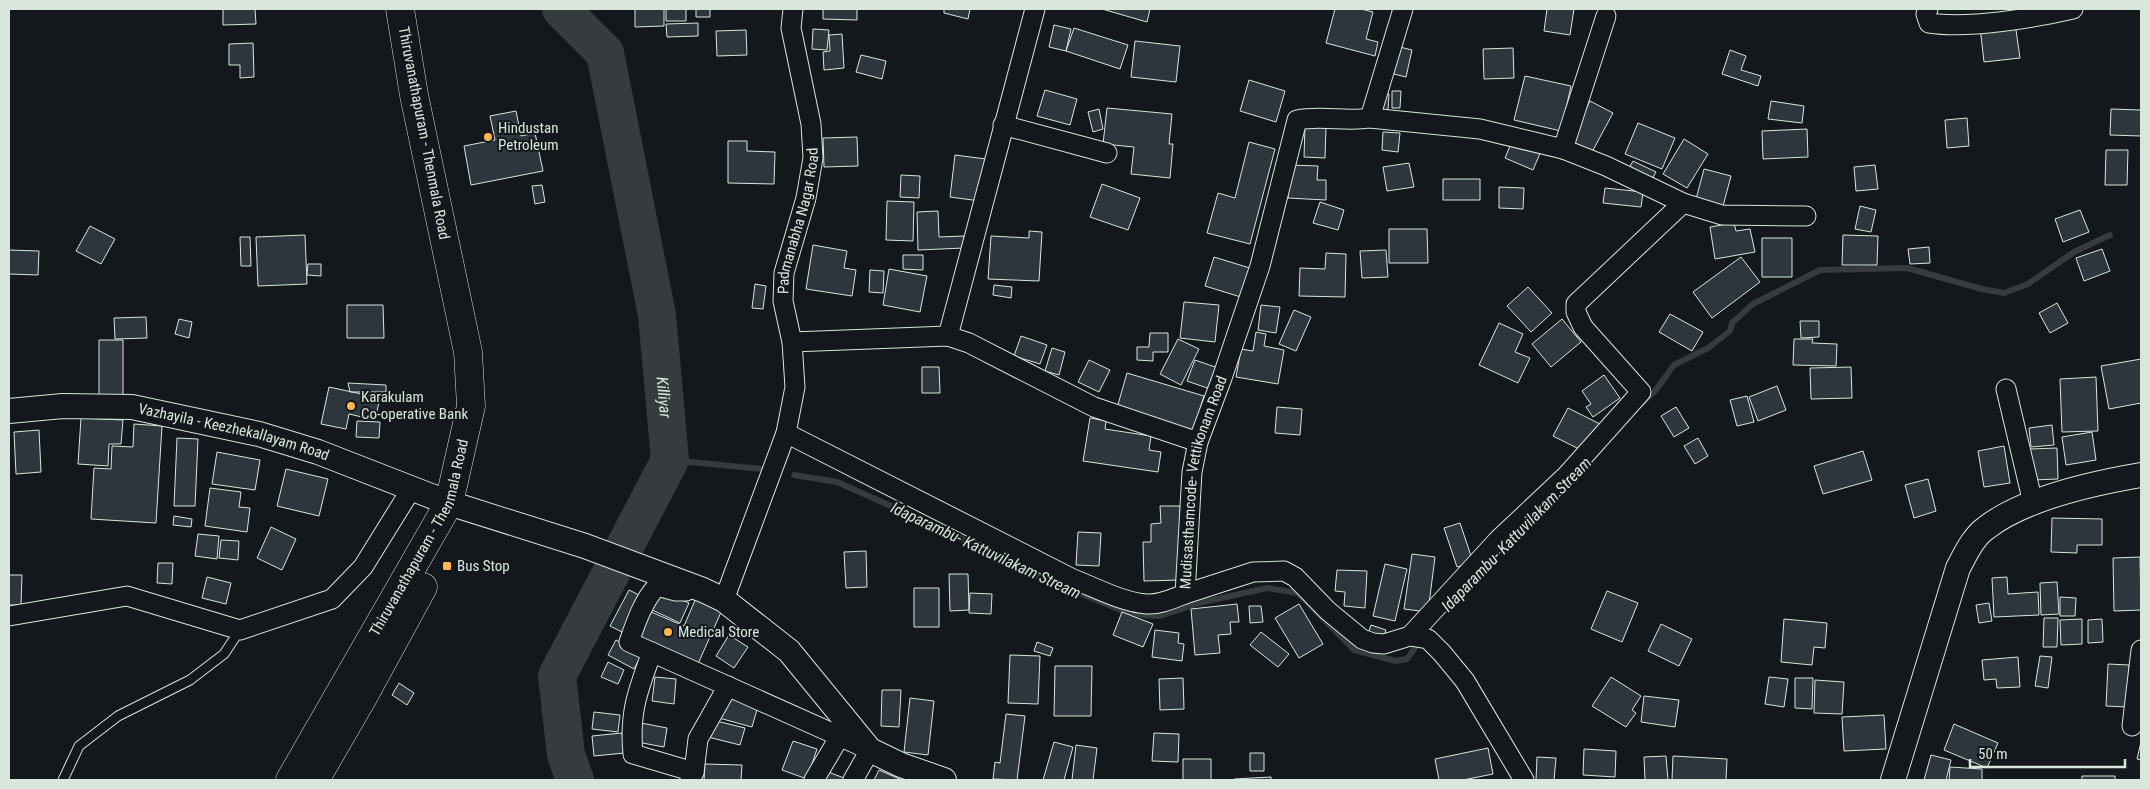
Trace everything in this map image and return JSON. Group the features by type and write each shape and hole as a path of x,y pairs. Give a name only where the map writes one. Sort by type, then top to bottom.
{"main road":[{"name":"Thiruvanathapuram - Thenmala Road","path":"315,780 362,699 430,574 446,538 449,504 471,406 468,352 414,95 400,9"},
{"name":"Thiruvanathapuram - Thenmala Road","path":"290,780 449,504"}],"street":[{"name":"Padmanabha Nagar Road","path":"713,595 785,437 795,387 792,342 783,301 784,273 806,198 813,158 811,124 791,28 793,9"},
{"path":"948,336 1035,9"},
{"path":"1403,9 1370,118 1480,129 1564,149 1606,166 1683,203 1722,215 1806,216"},
{"path":"1928,9 1926,14 1929,23 1942,25 2015,19 2073,9"},
{"path":"1564,149 1606,16"},
{"name":"Mudisasthamcode- Vettikonam Road","path":"785,437 1073,579 1114,595 1148,604 1159,603 1185,594 1192,472 1198,442 1260,266 1297,120 1306,118 1355,121 1370,118"},
{"path":"1003,125 1107,153"},
{"path":"1185,594 1254,572 1284,571 1295,577 1328,611 1362,639 1384,644 1418,637 1498,540 1566,476 1641,392 1582,327 1576,312 1576,304 1683,203"},
{"path":"792,342 948,336 969,343 1094,407 1198,442"},
{"path":"2006,388 2033,504"},
{"name":"Vazhayila - Keezhekallayam Road","path":"9,411 63,406 132,407 259,434 310,449 449,504 585,546 713,595 788,651 870,750"},
{"path":"1893,780 1958,568 1968,548 1984,528 2033,504 2100,482 2141,475"},
{"path":"9,616 127,596 240,630 332,599 364,567 412,488"},
{"path":"713,595 676,591 657,586 651,593 637,620 629,642 901,765 944,780"},
{"path":"1418,637 1442,653 1465,681 1524,780"},
{"path":"2132,726 2141,650"},
{"path":"652,652 638,691 631,728 633,754 692,776 698,739 728,686"},
{"path":"814,780 840,736"},
{"path":"852,780 870,750"}],"lane":[{"path":"63,780 79,746 118,716 190,680 224,654 240,630"}],"building":[{"path":"223,9 255,9 256,24 223,25"},
{"path":"635,9 664,9 664,26 635,27"},
{"path":"666,9 686,9 686,21 666,21"},
{"path":"696,9 710,9 710,17 696,17"},
{"path":"823,9 857,9 857,20 823,19"},
{"path":"944,9 970,9 968,19 944,13"},
{"path":"1102,9 1150,9 1147,22"},
{"path":"1335,9 1361,9 1373,12 1366,39 1378,42 1375,56 1326,43"},
{"path":"1547,9 1574,9 1570,35 1544,31"},
{"path":"698,23 698,36 667,37 666,24"},
{"path":"2015,23 2020,58 1984,62 1980,27"},
{"path":"1054,25 1071,29 1066,51 1049,47"},
{"path":"1074,28 1128,45 1120,69 1066,51"},
{"path":"813,29 829,30 827,50 812,49"},
{"path":"746,30 747,55 717,56 716,31"},
{"path":"842,34 844,68 824,70 823,52 830,51 829,35"},
{"path":"1135,41 1180,46 1176,82 1131,77"},
{"path":"253,43 254,77 240,78 240,65 229,65 229,44"},
{"path":"1396,46 1412,50 1406,77 1390,73"},
{"path":"1513,48 1514,78 1484,79 1483,49"},
{"path":"1730,50 1746,56 1741,70 1761,76 1758,86 1722,74"},
{"path":"861,55 886,61 882,79 856,72"},
{"path":"1525,76 1571,86 1561,131 1514,120"},
{"path":"1249,80 1285,91 1276,122 1240,111"},
{"path":"1045,90 1077,99 1070,125 1037,116"},
{"path":"1392,91 1401,91 1400,108 1392,108"},
{"path":"1381,93 1389,94 1388,110 1381,110"},
{"path":"1590,101 1613,113 1592,152 1570,140"},
{"path":"1771,101 1804,106 1802,123 1768,119"},
{"path":"1107,108 1172,114 1169,144 1173,144 1170,178 1131,174 1134,147 1103,144"},
{"path":"1099,109 1103,129 1093,132 1088,112"},
{"path":"2111,109 2141,110 2141,136 2110,135"},
{"path":"516,111 521,136 535,133 543,171 471,185 464,146 495,140 490,116"},
{"path":"1967,118 1969,146 1947,148 1945,120"},
{"path":"1638,123 1675,138 1662,169 1625,154"},
{"path":"1305,126 1326,127 1325,158 1304,157"},
{"path":"1807,129 1808,157 1763,159 1762,131"},
{"path":"1383,132 1400,133 1398,152 1382,150"},
{"path":"857,137 858,166 824,167 823,138"},
{"path":"1513,139 1541,151 1533,170 1505,158"},
{"path":"1684,139 1708,154 1687,188 1663,174"},
{"path":"728,141 747,141 747,151 775,152 774,184 728,183"},
{"path":"1249,142 1275,149 1250,244 1207,233 1218,193 1235,198"},
{"path":"2106,150 2128,150 2127,185 2105,185"},
{"path":"955,155 986,159 980,201 950,197"},
{"path":"1633,161 1656,172 1651,181 1628,170"},
{"path":"1409,163 1414,187 1387,191 1383,167"},
{"path":"1290,165 1318,166 1317,180 1326,180 1326,200 1288,198"},
{"path":"1875,165 1878,189 1856,191 1854,167"},
{"path":"1704,169 1731,176 1722,210 1695,203"},
{"path":"901,175 920,176 919,198 900,197"},
{"path":"1443,179 1480,179 1480,200 1443,200"},
{"path":"1102,184 1140,198 1128,230 1090,217"},
{"path":"542,185 545,202 535,204 532,186"},
{"path":"1499,187 1524,188 1523,209 1499,208"},
{"path":"1605,188 1643,192 1641,207 1603,203"},
{"path":"887,201 914,202 913,241 886,240"},
{"path":"1320,202 1344,210 1338,230 1313,223"},
{"path":"1860,206 1876,210 1871,232 1855,229"},
{"path":"2080,210 2089,232 2063,242 2055,219"},
{"path":"938,211 939,237 964,236 964,248 918,250 917,212"},
{"path":"1734,223 1736,231 1750,229 1755,252 1715,259 1710,227"},
{"path":"90,226 115,239 101,264 76,251"},
{"path":"1389,229 1427,229 1428,263 1389,263"},
{"path":"1029,231 1042,232 1039,281 988,279 991,236 1029,238"},
{"path":"305,235 307,284 258,286 256,237"},
{"path":"1843,235 1878,236 1877,265 1842,265"},
{"path":"240,237 250,237 251,266 241,266"},
{"path":"1762,238 1792,238 1792,277 1762,277"},
{"path":"813,245 847,251 844,268 856,270 852,296 806,289"},
{"path":"1929,247 1930,263 1910,264 1908,249"},
{"path":"2102,249 2110,271 2084,281 2076,258"},
{"path":"9,250 39,251 38,275 9,274"},
{"path":"1386,250 1388,277 1362,278 1360,251"},
{"path":"1326,253 1346,254 1345,297 1299,296 1300,268 1325,269"},
{"path":"903,255 923,255 923,270 903,269"},
{"path":"1214,257 1253,269 1244,298 1205,286"},
{"path":"1741,257 1760,282 1712,318 1693,292"},
{"path":"308,264 321,264 321,276 307,275"},
{"path":"889,269 927,276 920,312 883,305"},
{"path":"870,270 884,271 883,293 869,292"},
{"path":"755,284 766,286 763,309 752,308"},
{"path":"994,285 1012,287 1011,298 993,295"},
{"path":"1528,287 1552,313 1531,332 1507,306"},
{"path":"1184,302 1219,305 1215,342 1180,338"},
{"path":"2057,303 2068,323 2050,333 2039,313"},
{"path":"347,305 383,305 384,338 347,338"},
{"path":"1261,305 1280,307 1276,333 1258,330"},
{"path":"1294,310 1311,317 1296,351 1279,344"},
{"path":"1670,314 1703,332 1692,351 1659,332"},
{"path":"146,317 147,338 115,339 114,318"},
{"path":"179,319 192,322 189,338 175,334"},
{"path":"1562,319 1581,342 1551,367 1532,344"},
{"path":"1800,321 1819,321 1819,337 1801,338"},
{"path":"1499,323 1523,334 1515,352 1530,358 1518,383 1479,365"},
{"path":"1256,332 1266,334 1264,346 1284,350 1278,384 1236,377 1241,349 1253,351"},
{"path":"1150,333 1168,333 1168,352 1153,352 1153,361 1137,360 1137,347 1149,347"},
{"path":"1021,336 1047,345 1040,364 1014,356"},
{"path":"1178,339 1199,349 1181,385 1160,374"},
{"path":"1794,339 1813,339 1812,343 1837,344 1836,366 1793,365"},
{"path":"99,340 123,340 123,398 99,398"},
{"path":"1052,348 1065,352 1059,375 1045,371"},
{"path":"2141,359 2141,403 2109,409 2101,366"},
{"path":"1089,360 1110,370 1099,392 1078,382"},
{"path":"1195,360 1218,368 1210,389 1187,381"},
{"path":"922,367 939,367 940,393 922,393"},
{"path":"1851,367 1852,398 1811,399 1810,368"},
{"path":"1127,373 1204,396 1193,432 1117,408"},
{"path":"1604,375 1620,398 1593,417 1586,407 1591,404 1582,391"},
{"path":"2096,377 2098,431 2062,432 2060,379"},
{"path":"348,383 386,385 386,392 350,392"},
{"path":"1777,386 1786,410 1758,421 1749,397"},
{"name":"Karakulam Co-operative Bank","path":"329,387 380,398 375,420 349,414 346,429 321,424"},
{"path":"1747,396 1754,422 1737,426 1730,400"},
{"path":"1277,407 1302,409 1300,435 1275,433"},
{"path":"1676,407 1689,428 1674,437 1661,416"},
{"path":"1568,408 1600,424 1585,452 1553,436"},
{"path":"81,418 123,420 121,444 109,444 108,466 78,464"},
{"path":"1090,418 1106,421 1105,429 1151,436 1149,450 1161,452 1158,472 1083,461"},
{"path":"357,421 380,422 379,438 356,437"},
{"path":"134,424 162,426 156,523 91,519 94,468 111,469 112,446 133,447"},
{"path":"2052,425 2054,445 2031,447 2029,428"},
{"path":"39,430 41,472 16,474 14,432"},
{"path":"2092,432 2096,460 2066,465 2062,437"},
{"path":"177,438 198,439 195,506 174,506"},
{"path":"1698,438 1708,456 1695,464 1684,446"},
{"path":"2004,446 2010,483 1984,487 1978,451"},
{"path":"2057,448 2058,479 2032,480 2030,449"},
{"path":"1863,451 1872,480 1823,494 1814,466"},
{"path":"217,452 260,460 255,490 212,484"},
{"path":"286,469 328,479 319,516 277,506"},
{"path":"1928,479 1936,511 1914,518 1905,485"},
{"path":"210,488 241,492 239,507 250,508 247,532 205,526"},
{"path":"1160,506 1180,506 1181,580 1144,581 1143,542 1151,542 1151,524 1161,523"},
{"path":"174,516 192,519 191,527 173,525"},
{"path":"2052,518 2102,519 2102,545 2077,545 2077,553 2051,552"},
{"path":"1460,523 1473,562 1457,567 1444,528"},
{"path":"271,527 296,539 282,570 257,558"},
{"path":"1078,532 1101,533 1099,566 1076,565"},
{"path":"198,534 219,536 217,559 195,556"},
{"path":"221,540 239,541 238,560 219,558"},
{"path":"866,551 867,587 846,588 844,552"},
{"path":"1412,554 1435,557 1428,612 1404,609"},
{"path":"2140,557 2141,610 2114,611 2113,558"},
{"path":"158,563 173,563 172,584 157,583"},
{"path":"1385,564 1407,569 1395,621 1373,616"},
{"path":"1337,570 1367,571 1365,608 1344,606 1345,592 1335,591"},
{"path":"949,574 968,574 969,610 950,611"},
{"path":"9,575 22,575 21,605 9,605"},
{"path":"207,577 231,583 226,604 202,598"},
{"path":"2007,577 2008,594 2038,592 2039,615 1994,617 1992,578"},
{"path":"2057,582 2059,614 2041,615 2040,583"},
{"path":"914,588 939,588 939,627 914,627"},
{"path":"656,589 689,603 680,623 648,608"},
{"path":"629,590 645,598 626,634 610,626"},
{"path":"1607,591 1638,603 1622,642 1591,629"},
{"path":"970,593 992,594 991,614 969,613"},
{"path":"2060,597 2076,598 2075,616 2060,616"},
{"path":"696,598 722,610 697,666 632,638 644,609 684,626"},
{"path":"1989,603 1992,621 1979,623 1976,605"},
{"path":"1237,604 1239,622 1230,622 1231,634 1218,635 1220,653 1195,655 1191,609"},
{"path":"1299,604 1323,644 1299,658 1275,618"},
{"path":"1249,606 1261,606 1263,622 1250,623"},
{"path":"1122,612 1153,624 1143,647 1113,635"},
{"path":"2044,618 2058,618 2057,647 2043,647"},
{"path":"1784,619 1827,623 1825,648 1814,647 1812,665 1781,662"},
{"path":"2082,619 2082,644 2061,645 2060,620"},
{"path":"2102,619 2103,642 2088,643 2088,620"},
{"path":"1661,624 1692,639 1679,666 1648,651"},
{"path":"1371,625 1386,630 1382,641 1367,636"},
{"path":"1155,630 1179,633 1178,643 1184,644 1182,661 1152,657"},
{"path":"1261,632 1289,654 1278,667 1250,645"},
{"path":"729,635 748,647 734,668 716,656"},
{"path":"616,640 642,654 634,669 608,655"},
{"path":"1037,642 1053,648 1050,656 1034,651"},
{"path":"1010,655 1040,656 1038,704 1008,703"},
{"path":"2040,656 2052,657 2048,688 2035,686"},
{"path":"2018,657 2020,687 1997,688 1996,679 1984,680 1982,660"},
{"path":"608,662 624,670 618,684 601,677"},
{"path":"2108,664 2129,665 2127,707 2106,706"},
{"path":"1055,666 1092,666 1091,716 1054,716"},
{"path":"655,677 676,679 674,704 652,701"},
{"path":"1611,677 1641,696 1632,710 1636,713 1626,727 1592,706"},
{"path":"1769,677 1788,679 1784,707 1765,704"},
{"path":"1183,678 1184,709 1160,710 1159,679"},
{"path":"1795,678 1813,678 1812,709 1795,708"},
{"path":"1815,680 1844,682 1842,714 1814,713"},
{"path":"399,683 414,693 407,705 392,695"},
{"path":"882,690 901,690 899,727 881,726"},
{"path":"1644,696 1679,700 1675,727 1641,722"},
{"path":"724,697 758,706 752,727 719,718"},
{"path":"910,698 934,701 928,755 904,752"},
{"path":"594,712 620,715 618,732 592,729"},
{"path":"1006,714 1025,716 1017,780 993,779 995,762 1000,763"},
{"path":"1884,715 1886,749 1844,751 1842,717"},
{"path":"708,719 745,728 740,745 704,736"},
{"path":"641,723 667,728 664,747 637,742"},
{"path":"1954,724 1998,743 1987,768 1944,750"},
{"path":"622,733 624,753 594,756 592,736"},
{"path":"1154,733 1179,734 1178,762 1152,761"},
{"path":"793,741 817,749 807,779 782,770"},
{"path":"1054,742 1073,747 1064,780 1043,780"},
{"path":"2141,742 2141,760 2137,759"},
{"path":"1076,745 1097,748 1093,780 1072,780"},
{"path":"1488,748 1493,774 1463,780 1439,780 1435,759"},
{"path":"1584,749 1616,751 1615,777 1583,775"},
{"path":"1250,753 1264,753 1264,771 1250,771"},
{"path":"1931,755 1951,760 1946,780 1924,780"},
{"path":"1666,756 1668,780 1645,780 1644,757"},
{"path":"1673,756 1727,759 1726,780 1672,780"},
{"path":"1537,757 1556,758 1554,780 1536,780"},
{"path":"1183,759 1211,759 1211,780 1183,780"},
{"path":"705,764 742,765 741,780 704,780"},
{"path":"1950,767 1982,769 1982,780 1949,780"},
{"path":"823,770 844,778 843,780 819,780"},
{"path":"879,770 902,780 874,780"},
{"path":"2082,776 2115,776 2115,780 2082,780"},
{"path":"1271,777 1271,780 1234,780 1234,779"}],"waterway":[{"name":"Killiyar","path":"561,9 605,53 657,315 670,460 557,676 566,755 575,780"},
{"name":"Idaparambu- Kattuvilakam Stream","path":"1643,402 1655,391 1674,365 1708,348 1730,331 1732,323 1753,304 1820,270 1907,268 1982,289 2004,293 2028,284 2074,252 2110,235"},
{"name":"Idaparambu- Kattuvilakam Stream","path":"670,460 762,469"},
{"name":"Idaparambu- Kattuvilakam Stream","path":"794,475 837,482 947,531 998,559 1130,614 1160,616 1199,603 1267,588 1298,593 1354,650 1396,661 1407,659 1421,639"}],"place":[{"name":"Hindustan Petroleum","path":"488,137"},
{"name":"Karakulam Co-operative Bank","path":"351,406"},
{"name":"Bus Stop","path":"447,566"},
{"name":"Medical Store","path":"668,632"}]}
